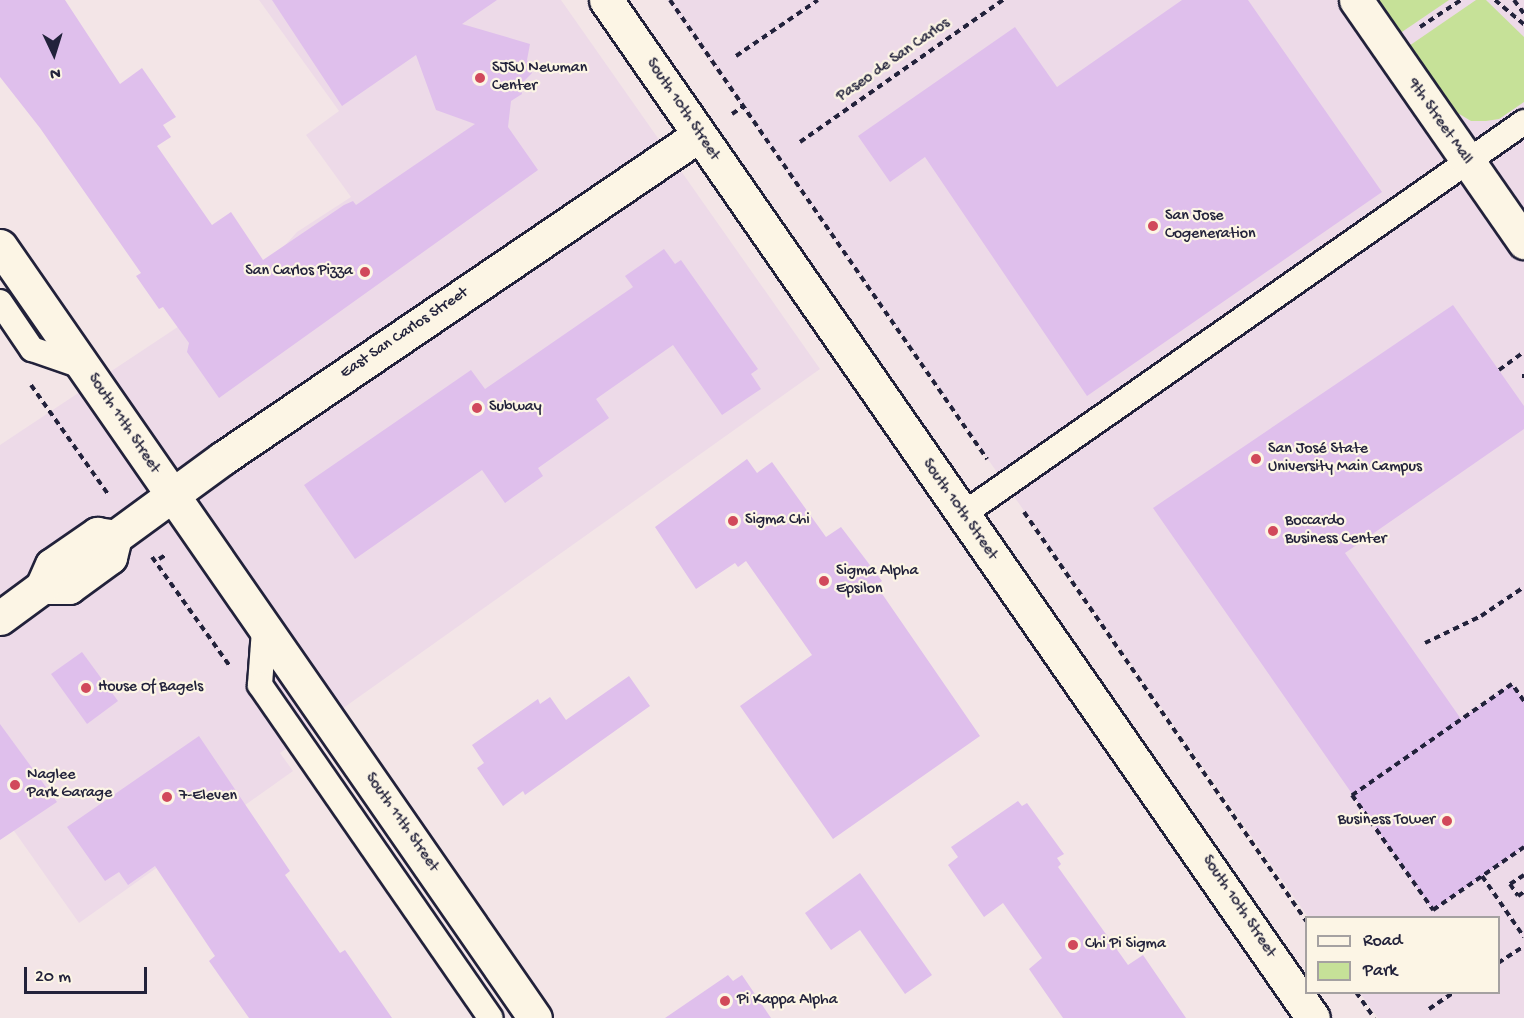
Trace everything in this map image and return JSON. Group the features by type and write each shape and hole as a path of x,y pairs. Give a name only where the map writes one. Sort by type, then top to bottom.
{"main road":[{"name":"South 10th Street","path":"606,0 962,515 1227,889 1313,1018"},
{"name":"9th Street Mall","path":"1356,0 1387,48 1524,242"},
{"name":"East San Carlos Street","path":"0,618 42,587 52,565 97,534 115,537 172,495 699,135"},
{"name":"South 11th Street","path":"0,246 535,1018"}],"lane":[{"path":"962,515 1004,483 1469,163 1524,122"},
{"path":"0,302 33,349"},
{"name":"South 11th Street","path":"33,349 84,367"},
{"path":"264,630 260,685 491,1018"}],"path":[{"path":"670,0 1305,920"},
{"path":"736,56 818,0"},
{"name":"Paseo de San Carlos","path":"800,142 1003,0"},
{"path":"1387,48 1461,0"},
{"path":"1495,0 1524,24"},
{"path":"1514,0 1524,15"},
{"path":"33,349 30,383 93,472"},
{"path":"1499,370 1524,352"},
{"path":"165,577 223,661 260,685"},
{"path":"1425,643 1481,616 1524,587"},
{"path":"1524,701 1512,684 1352,795 1433,910 1524,847"},
{"path":"1524,875 1510,884 1518,896 1524,892"},
{"path":"1482,876 1524,938"},
{"path":"1500,962 1524,946"},
{"path":"1357,994 1374,1018"},
{"path":"1429,1009 1452,994"}],"shaded area":[{"path":"259,0 561,0 820,369 280,753 293,771 79,923 0,811 0,445 262,271 297,232 351,197 306,135 339,111"},
{"name":"San José State University Main Campus","path":"667,0 1524,0 1524,1018 1378,1018 1361,994 1500,994 1500,916 1307,916"}],"green space":[{"path":"1371,0 1449,0 1396,36"},
{"path":"1476,0 1486,0 1524,37 1524,102 1499,119 1486,121 1471,121 1446,106 1406,48"}],"building":[{"path":"0,0 65,0 120,84 142,68 176,117 163,125 171,137 157,146 212,225 231,212 263,260 344,205 353,201 356,205 475,124 436,110 416,55 342,106 272,0 497,0 462,24 530,44 527,60 532,73 520,85 522,94 511,101 508,127 538,170 219,398 187,352 189,343 163,307 159,309 136,276 141,273 40,128 0,77"},
{"name":"San Jose Cogeneration","path":"1182,0 1248,0 1382,192 1087,396 925,157 890,182 858,136 1015,27 1057,87"},
{"path":"664,249 675,264 681,260 758,369 751,374 761,389 722,415 673,345 596,399 609,418 538,468 543,476 505,503 482,470 355,559 304,485 471,370 485,389 633,287 625,276"},
{"name":"Boccardo Business Center","path":"1453,305 1524,406 1524,429 1345,553 1461,719 1512,684 1524,701 1524,847 1433,910 1153,508"},
{"path":"747,459 757,473 772,462 826,537 841,527 882,581 876,585 980,736 833,839 740,706 812,655 746,561 738,567 735,563 696,589 655,527"},
{"name":"House Of Bagels","path":"82,652 118,701 87,724 51,674"},
{"path":"629,676 650,706 525,795 523,791 503,806 477,768 484,763 472,745 538,699 540,704 550,697 566,720"},
{"name":"Naglee Park Garage","path":"0,724 57,802 0,840"},
{"path":"199,736 290,871 285,875 340,953 345,950 392,1018 249,1018 209,961 215,956 155,866 128,885 119,872 105,881 67,827"},
{"path":"1018,801 1022,806 1027,803 1064,854 1057,858 1061,864 1058,867 1128,965 1143,955 1186,1018 1063,1018 1029,969 1042,958 1003,903 984,917 948,865 958,857 951,847"},
{"path":"860,873 932,975 905,994 860,930 831,950 805,913"},
{"name":"Pi Kappa Alpha","path":"728,975 733,981 742,975 771,1018 665,1018"}],"place":[{"name":"SJSU Newman Center","path":"480,78"},
{"name":"San Jose Cogeneration","path":"1153,226"},
{"name":"San Carlos Pizza","path":"365,272"},
{"name":"Subway","path":"477,408"},
{"name":"San José State University Main Campus","path":"1256,459"},
{"name":"Sigma Chi","path":"733,521"},
{"name":"Boccardo Business Center","path":"1273,531"},
{"name":"Sigma Alpha Epsilon","path":"824,581"},
{"name":"House Of Bagels","path":"86,688"},
{"name":"Naglee Park Garage","path":"15,785"},
{"name":"7-Eleven","path":"167,797"},
{"name":"Business Tower","path":"1447,821"},
{"name":"Chi Pi Sigma","path":"1073,945"},
{"name":"Pi Kappa Alpha","path":"725,1001"}]}
